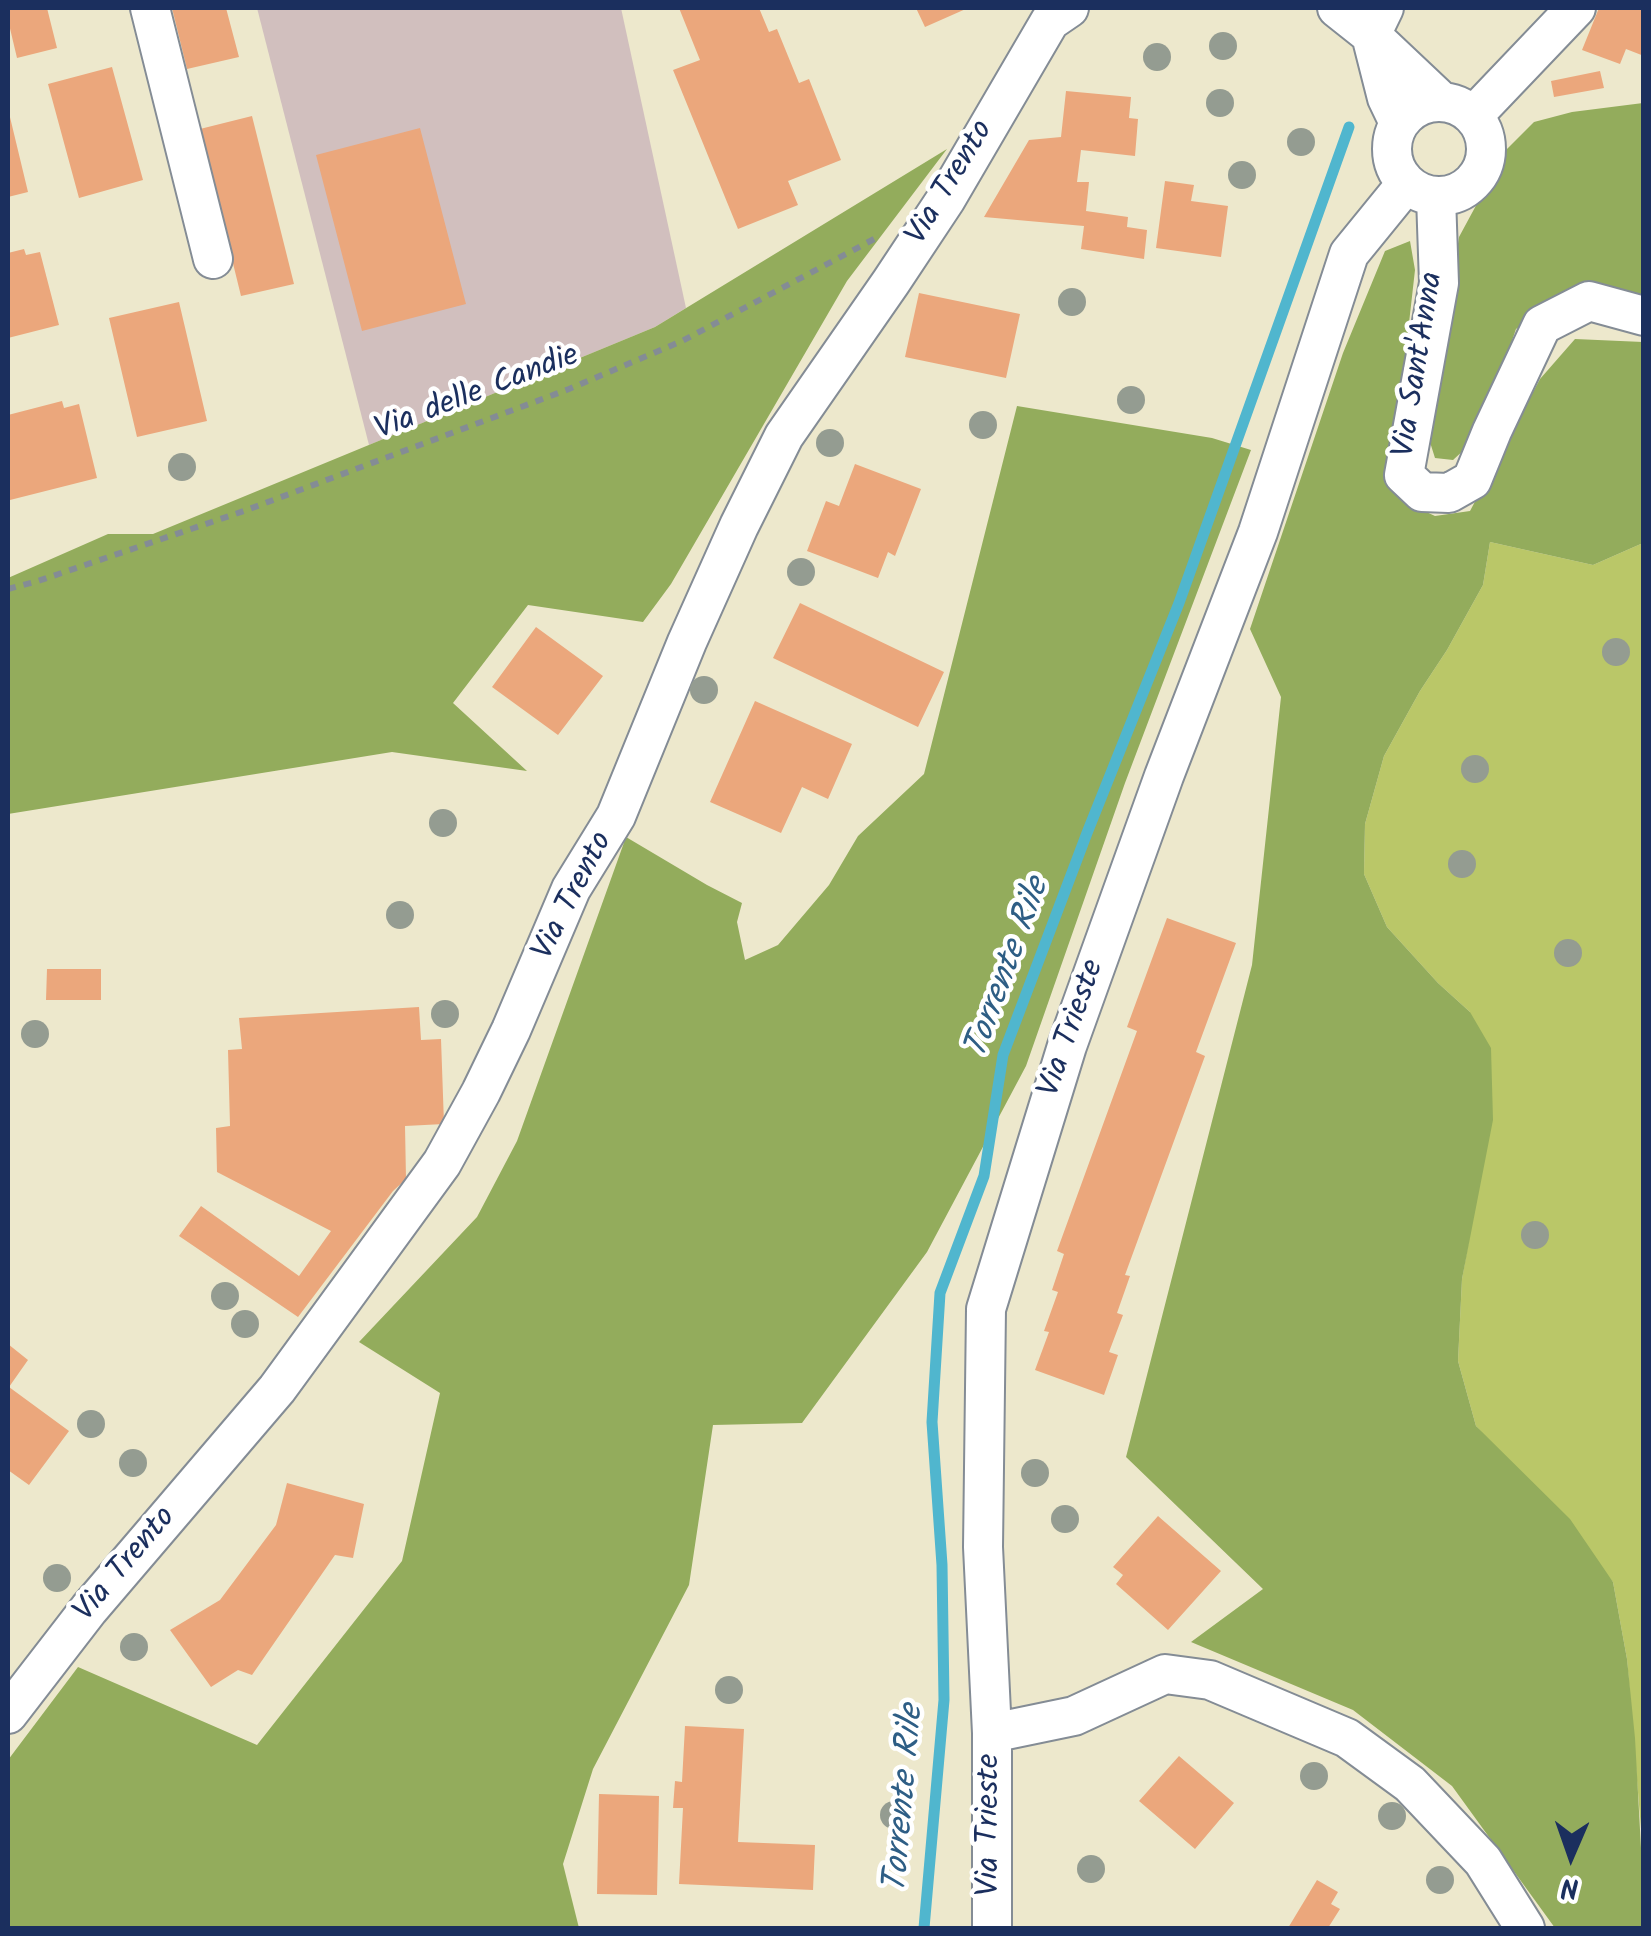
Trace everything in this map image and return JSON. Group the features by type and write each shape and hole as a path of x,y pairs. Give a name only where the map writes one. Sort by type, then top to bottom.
{"street":[{"path":"150,8 213,259"},
{"path":"1336,8 1378,21 1458,109 1482,130 1487,146 1479,176 1452,195 1421,190 1396,171 1392,139 1399,123 1426,104 1458,109 1576,8"},
{"name":"Via Trento","path":"8,1714 89,1608 276,1389 442,1163 512,1030 571,889 616,816 687,642 784,436 946,199 1057,12"},
{"path":"1378,21 1387,98 1399,123"},
{"name":"Via Sant'Anna","path":"1421,190 1438,282 1404,475 1422,492 1449,493 1472,480 1542,325 1589,301 1644,316"},
{"name":"Via Trieste","path":"992,1928 992,1733 983,1547 986,1309 1067,1046 1164,776 1258,532 1350,254 1421,190"},
{"path":"992,1733 1074,1716 1165,1674 1210,1680 1347,1738 1410,1784 1483,1861 1525,1928"}],"path":[{"name":"Via delle Candie","path":"8,589 244,511 569,389 682,341 884,233"}],"shaded area":[{"path":"257,8 621,8 686,308 655,327 369,445"}],"green space":[{"path":"1643,103 1643,299 1575,288 1516,329 1480,435 1453,460 1435,458 1429,439 1459,237 1506,150 1534,122 1572,112"},
{"path":"947,149 847,281 671,584 643,622 528,605 453,703 527,771 392,752 8,814 8,578 108,534 153,534 655,327"},
{"path":"1410,241 1415,270 1403,376 1409,504 1435,516 1470,511 1540,379 1575,339 1643,342 1643,543 1593,565 1490,542 1483,585 1384,756 1365,824 1364,874 1387,927 1470,1012 1491,1048 1493,1120 1462,1279 1458,1361 1476,1426 1570,1519 1613,1582 1627,1659 1635,1738 1644,1853 1643,1928 1555,1928 1452,1786 1353,1710 1191,1642 1263,1589 1126,1457 1252,965 1281,697 1250,629 1343,353 1385,251"},
{"path":"1017,406 1212,438 1251,450 1125,783 1026,1066 927,1252 802,1423 713,1425 689,1585 593,1769 563,1864 579,1928 8,1928 8,1760 78,1667 257,1745 402,1561 440,1393 359,1342 477,1217 517,1141 626,837 742,903 737,922 745,960 778,945 829,885 858,836 924,774"},
{"path":"1490,542 1593,565 1643,543 1643,1853 1627,1659 1613,1582 1476,1426 1458,1361 1462,1279 1476,1200 1470,1012 1387,927 1364,874 1365,824 1384,756 1483,585"}],"building":[{"path":"8,8 47,8 57,48 17,58"},
{"path":"172,8 226,8 239,57 187,69"},
{"path":"679,8 759,8 769,32 777,29 799,83 809,79 841,160 788,181 798,205 738,229 673,70 700,60"},
{"path":"916,8 968,8 925,27"},
{"path":"1599,8 1644,8 1644,56 1626,49 1620,64 1582,50"},
{"path":"112,67 143,180 79,198 48,84"},
{"path":"1600,71 1604,88 1554,97 1551,81"},
{"path":"1066,91 1131,97 1129,118 1138,119 1135,156 1081,150 1077,182 1089,182 1086,211 1128,217 1127,227 1147,230 1144,259 1081,249 1084,226 984,217 1029,140 1061,137"},
{"path":"8,114 28,192 8,197"},
{"path":"252,116 294,284 241,296 200,129"},
{"path":"420,128 466,304 362,331 316,155"},
{"path":"1165,181 1194,185 1191,201 1228,206 1221,257 1156,248"},
{"path":"24,249 26,255 40,252 59,325 8,338 8,253"},
{"path":"919,293 1020,314 1006,378 905,357"},
{"path":"179,302 207,421 137,437 109,318"},
{"path":"62,401 64,408 79,404 97,478 10,500 8,415"},
{"path":"855,464 921,489 895,556 888,552 878,578 807,551 826,501 839,506"},
{"path":"800,603 944,672 918,727 773,658"},
{"path":"536,627 603,676 558,735 492,687"},
{"path":"755,701 852,744 828,799 802,787 781,833 710,802"},
{"path":"1167,918 1236,943 1196,1052 1205,1056 1125,1275 1130,1276 1117,1313 1123,1315 1109,1352 1118,1355 1104,1395 1035,1370 1058,1292 1052,1290 1064,1254 1057,1251 1137,1031 1127,1027"},
{"path":"47,969 101,969 101,1000 46,1000"},
{"path":"419,1007 421,1040 441,1039 444,1124 405,1126 406,1179 298,1317 179,1236 201,1206 299,1276 331,1231 217,1172 216,1128 230,1126 228,1050 242,1049 239,1018"},
{"path":"8,1344 28,1360 9,1387 69,1431 29,1485 8,1470"},
{"path":"287,1483 364,1504 353,1558 335,1555 252,1675 238,1670 211,1687 170,1630 220,1600 276,1525"},
{"path":"1158,1516 1221,1571 1168,1630 1116,1584 1123,1575 1113,1567"},
{"path":"685,1726 744,1729 738,1842 815,1845 813,1890 679,1884 683,1808 673,1808 675,1781 682,1782"},
{"path":"1179,1756 1234,1803 1195,1849 1139,1801"},
{"path":"599,1794 659,1796 657,1895 597,1894"},
{"path":"1317,1880 1338,1892 1331,1904 1340,1909 1328,1928 1288,1928"}],"waterway":[{"name":"Torrente Rile","path":"924,1928 944,1700 942,1565 932,1422 940,1293 984,1176 1003,1055 1179,603 1349,127"}]}
